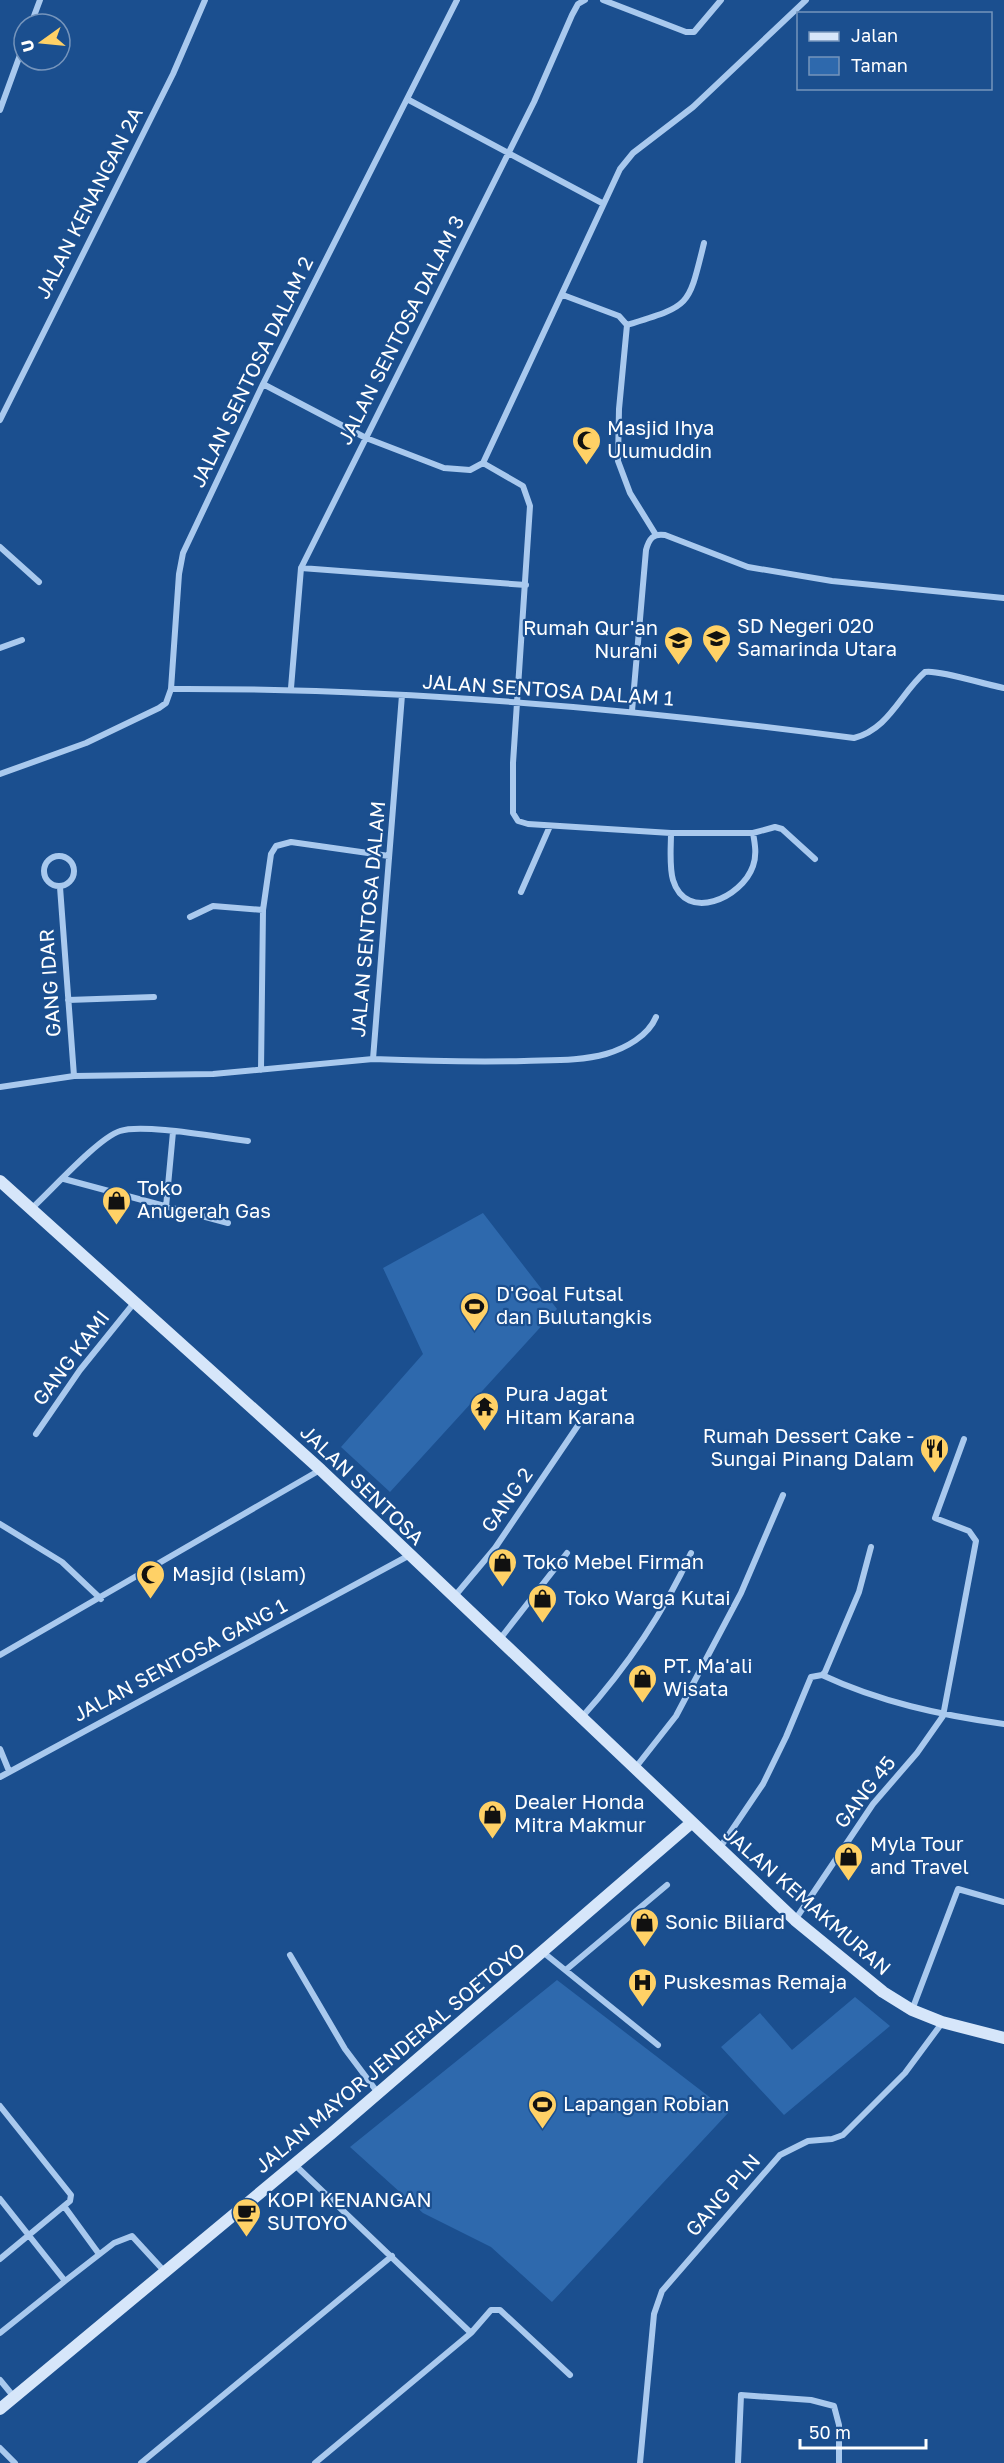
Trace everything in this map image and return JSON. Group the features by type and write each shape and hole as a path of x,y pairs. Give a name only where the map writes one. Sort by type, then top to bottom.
{"street":[{"name":"JALAN KENANGAN 2A","path":"0,420 173,74 205,0"},
{"name":"JALAN SENTOSA DALAM 2","path":"171,689 179,574 183,553 263,384 457,0"},
{"name":"JALAN SENTOSA DALAM 3","path":"291,688 301,568 509,152 572,15 578,4 585,0"},
{"path":"603,0 686,32 694,32 721,0"},
{"path":"263,384 366,438 458,471 471,470 483,463 562,295 602,203 620,169 633,153 693,107 806,0"},
{"path":"0,110 14,72"},
{"path":"407,99 602,203"},
{"path":"627,325 680,307 687,300 694,284 704,243"},
{"path":"562,295 619,316 627,325 628,340 619,409 618,461 630,493 656,535"},
{"path":"483,463 523,486 528,496 526,585 513,813 518,821 550,826 671,833 753,833 775,827 783,829 815,859"},
{"path":"632,711 646,549 651,537 656,535 665,535 748,567 832,580 1004,598"},
{"path":"0,547 39,582"},
{"path":"301,568 526,585"},
{"path":"0,648 22,640"},
{"name":"JALAN SENTOSA DALAM 1","path":"171,689 291,688 518,702 632,711 854,738 870,734 891,713 920,676 932,670 966,681 1004,688"},
{"path":"0,774 86,743 159,708 166,703 171,689"},
{"name":"JALAN SENTOSA DALAM","path":"0,1087 74,1076 261,1070 373,1059 402,695"},
{"path":"521,892 550,826"},
{"path":"671,833 673,880 681,894 689,900 708,903 726,898 753,867 756,849 753,833"},
{"path":"261,1070 263,910 272,854 276,846 291,842 389,856"},
{"path":"54,856 66,858 72,867 71,880 60,887 48,882 45,877 46,865 54,856"},
{"name":"GANG IDAR","path":"60,887 74,1076"},
{"path":"190,917 213,906 263,910"},
{"path":"68,1000 154,997"},
{"path":"373,1059 450,1062 582,1058 607,1054 640,1037 651,1028 656,1017"},
{"path":"30,1209 64,1179 101,1141 121,1130 173,1132 248,1141"},
{"path":"166,1207 173,1132"},
{"path":"64,1179 228,1224"},
{"name":"JALAN SENTOSA","path":"0,1181 321,1470 408,1556 636,1767 690,1824"},
{"name":"GANG KAMI","path":"36,1434 80,1370 134,1303"},
{"name":"GANG 2","path":"454,1597 495,1548 582,1418"},
{"path":"943,1716 976,1541 969,1531 935,1518 964,1439"},
{"path":"0,1655 101,1599 321,1470"},
{"path":"636,1767 682,1706 741,1593 783,1495"},
{"path":"0,1524 62,1562 101,1599"},
{"path":"822,1675 859,1592 871,1547"},
{"path":"500,1639 567,1553"},
{"path":"582,1717 628,1664 661,1612 691,1553"},
{"name":"JALAN SENTOSA GANG 1","path":"0,1777 408,1556"},
{"path":"719,1850 763,1784 812,1677 822,1675 861,1693 943,1716 1004,1725"},
{"name":"GANG 45","path":"795,1920 873,1804 917,1753 943,1716"},
{"path":"0,1749 9,1771"},
{"name":"JALAN KEMAKMURAN","path":"690,1824 795,1920 883,1992 912,2010 942,2022 1004,2038"},
{"name":"JALAN MAYOR JENDERAL SOETOYO","path":"0,2409 544,1953 690,1824"},
{"path":"567,1969 667,1885"},
{"path":"912,2010 958,1889 1004,1902"},
{"path":"544,1953 567,1969 658,2045"},
{"path":"290,1955 345,2049 378,2093"},
{"name":"GANG PLN","path":"640,2463 654,2314 662,2291 780,2154 808,2141 832,2139 843,2135 904,2073 942,2022"},
{"path":"0,2106 70,2192 70,2201 0,2259"},
{"path":"294,2164 471,2333"},
{"path":"0,2199 65,2281"},
{"path":"64,2206 99,2254"},
{"path":"0,2333 99,2254 114,2243 132,2236 165,2272"},
{"path":"141,2463 392,2256"},
{"path":"315,2463 471,2333 491,2310 500,2310 570,2375"},
{"path":"0,2380 14,2398"},
{"path":"738,2463 741,2395 811,2400 834,2406 839,2425 839,2463"},
{"path":"0,2448 15,2463"}],"green space":[{"name":"D'Goal Futsal dan Bulutangkis","path":"483,1213 557,1309 390,1492 341,1447 423,1354 383,1268"},
{"name":"Lapangan Robian","path":"557,1980 729,2112 552,2302 491,2247 423,2213 350,2147"},
{"path":"855,1997 890,2026 784,2115 721,2047 760,2013 792,2050"}],"place":[{"name":"Masjid Ihya Ulumuddin","path":"586,466"},
{"name":"SD Negeri 020 Samarinda Utara","path":"716,664"},
{"name":"Rumah Qur'an Nurani","path":"679,666"},
{"name":"Toko Anugerah Gas","path":"116,1226"},
{"name":"D'Goal Futsal dan Bulutangkis","path":"475,1332"},
{"name":"Pura Jagat Hitam Karana","path":"484,1432"},
{"name":"Rumah Dessert Cake - Sungai Pinang Dalam","path":"935,1474"},
{"name":"Toko Mebel Firman","path":"502,1588"},
{"name":"Masjid (Islam)","path":"151,1600"},
{"name":"Toko Warga Kutai","path":"543,1624"},
{"name":"PT. Ma'ali Wisata","path":"642,1704"},
{"name":"Dealer Honda Mitra Makmur","path":"493,1840"},
{"name":"Myla Tour and Travel","path":"849,1882"},
{"name":"Sonic Biliard","path":"644,1948"},
{"name":"Puskesmas Remaja","path":"642,2008"},
{"name":"Lapangan Robian","path":"542,2130"},
{"name":"KOPI KENANGAN SUTOYO","path":"246,2238"}]}
